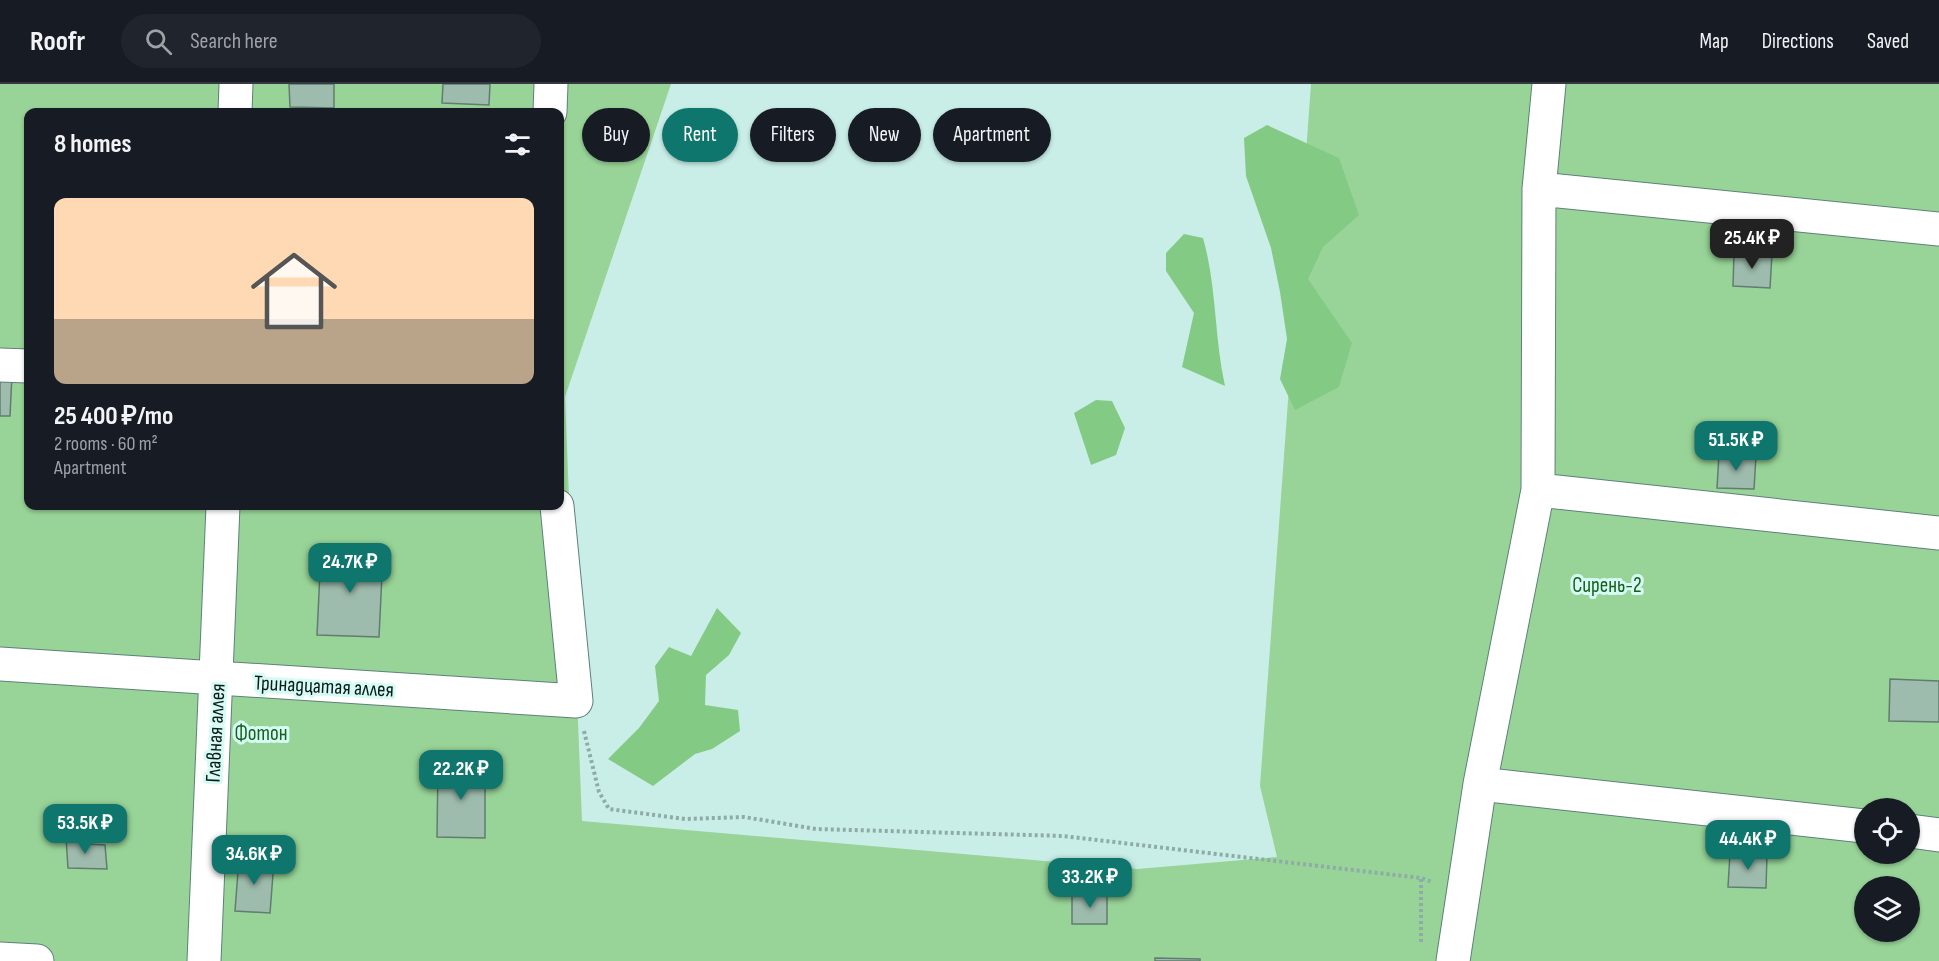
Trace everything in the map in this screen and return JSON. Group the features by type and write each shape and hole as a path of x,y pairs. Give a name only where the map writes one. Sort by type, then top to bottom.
{"street":[{"path":"236,84 236,108"},
{"path":"550,108 551,84"},
{"path":"1453,961 1480,784 1538,490 1539,189 1549,84"},
{"path":"1539,189 1939,229"},
{"path":"0,365 24,366"},
{"path":"1538,490 1939,533"},
{"name":"Главная аллея","path":"204,961 223,510"},
{"path":"557,510 576,701"},
{"name":"Тринадцатая аллея","path":"0,664 576,701"},
{"path":"1480,784 1854,825"},
{"path":"1920,832 1939,835"},
{"path":"0,959 37,961"}],"path":[{"path":"576,701 599,792 609,809 685,819 744,817 816,828 1063,836 1421,878 1440,886 1466,873"},
{"path":"1420,950 1421,878"}],"green space":[{"path":"0,84 671,84 650,146 650,108 582,108 582,162 645,162 565,397 582,821 1137,869 1277,857 1260,786 1311,84 1939,84 1939,961 0,961"},
{"path":"1267,125 1339,158 1359,215 1323,247 1308,279 1352,343 1339,387 1295,410 1280,379 1287,339 1271,248 1246,176 1244,138"},
{"path":"1184,234 1203,238 1208,256 1225,386 1182,367 1194,313 1166,271 1166,253"},
{"path":"1096,400 1112,401 1125,428 1116,455 1091,465 1074,413"},
{"path":"717,608 741,633 729,655 706,675 705,705 738,710 740,731 712,749 695,754 653,786 608,759 639,728 659,701 655,666 669,647 691,656"}],"building":[{"path":"289,84 334,84 334,108 290,107"},
{"path":"443,84 490,84 489,105 442,103"},
{"path":"1734,253 1772,254 1770,288 1733,286"},
{"path":"0,375 12,375 10,416 0,416"},
{"path":"1719,454 1756,456 1754,489 1717,488"},
{"path":"321,551 383,554 379,637 317,635"},
{"path":"1890,679 1939,681 1939,722 1889,721"},
{"path":"438,764 485,765 485,838 437,837"},
{"path":"66,838 86,838 87,844 105,845 107,869 68,868"},
{"path":"1730,853 1767,855 1766,888 1728,887"},
{"path":"239,858 274,861 270,913 235,911"},
{"path":"1072,895 1107,895 1107,924 1072,924"},
{"path":"1155,958 1200,959 1200,961 1155,961"}],"park label":[{"name":"Сирень-2","path":"1607,585"},
{"name":"Фотон","path":"261,733"}]}
